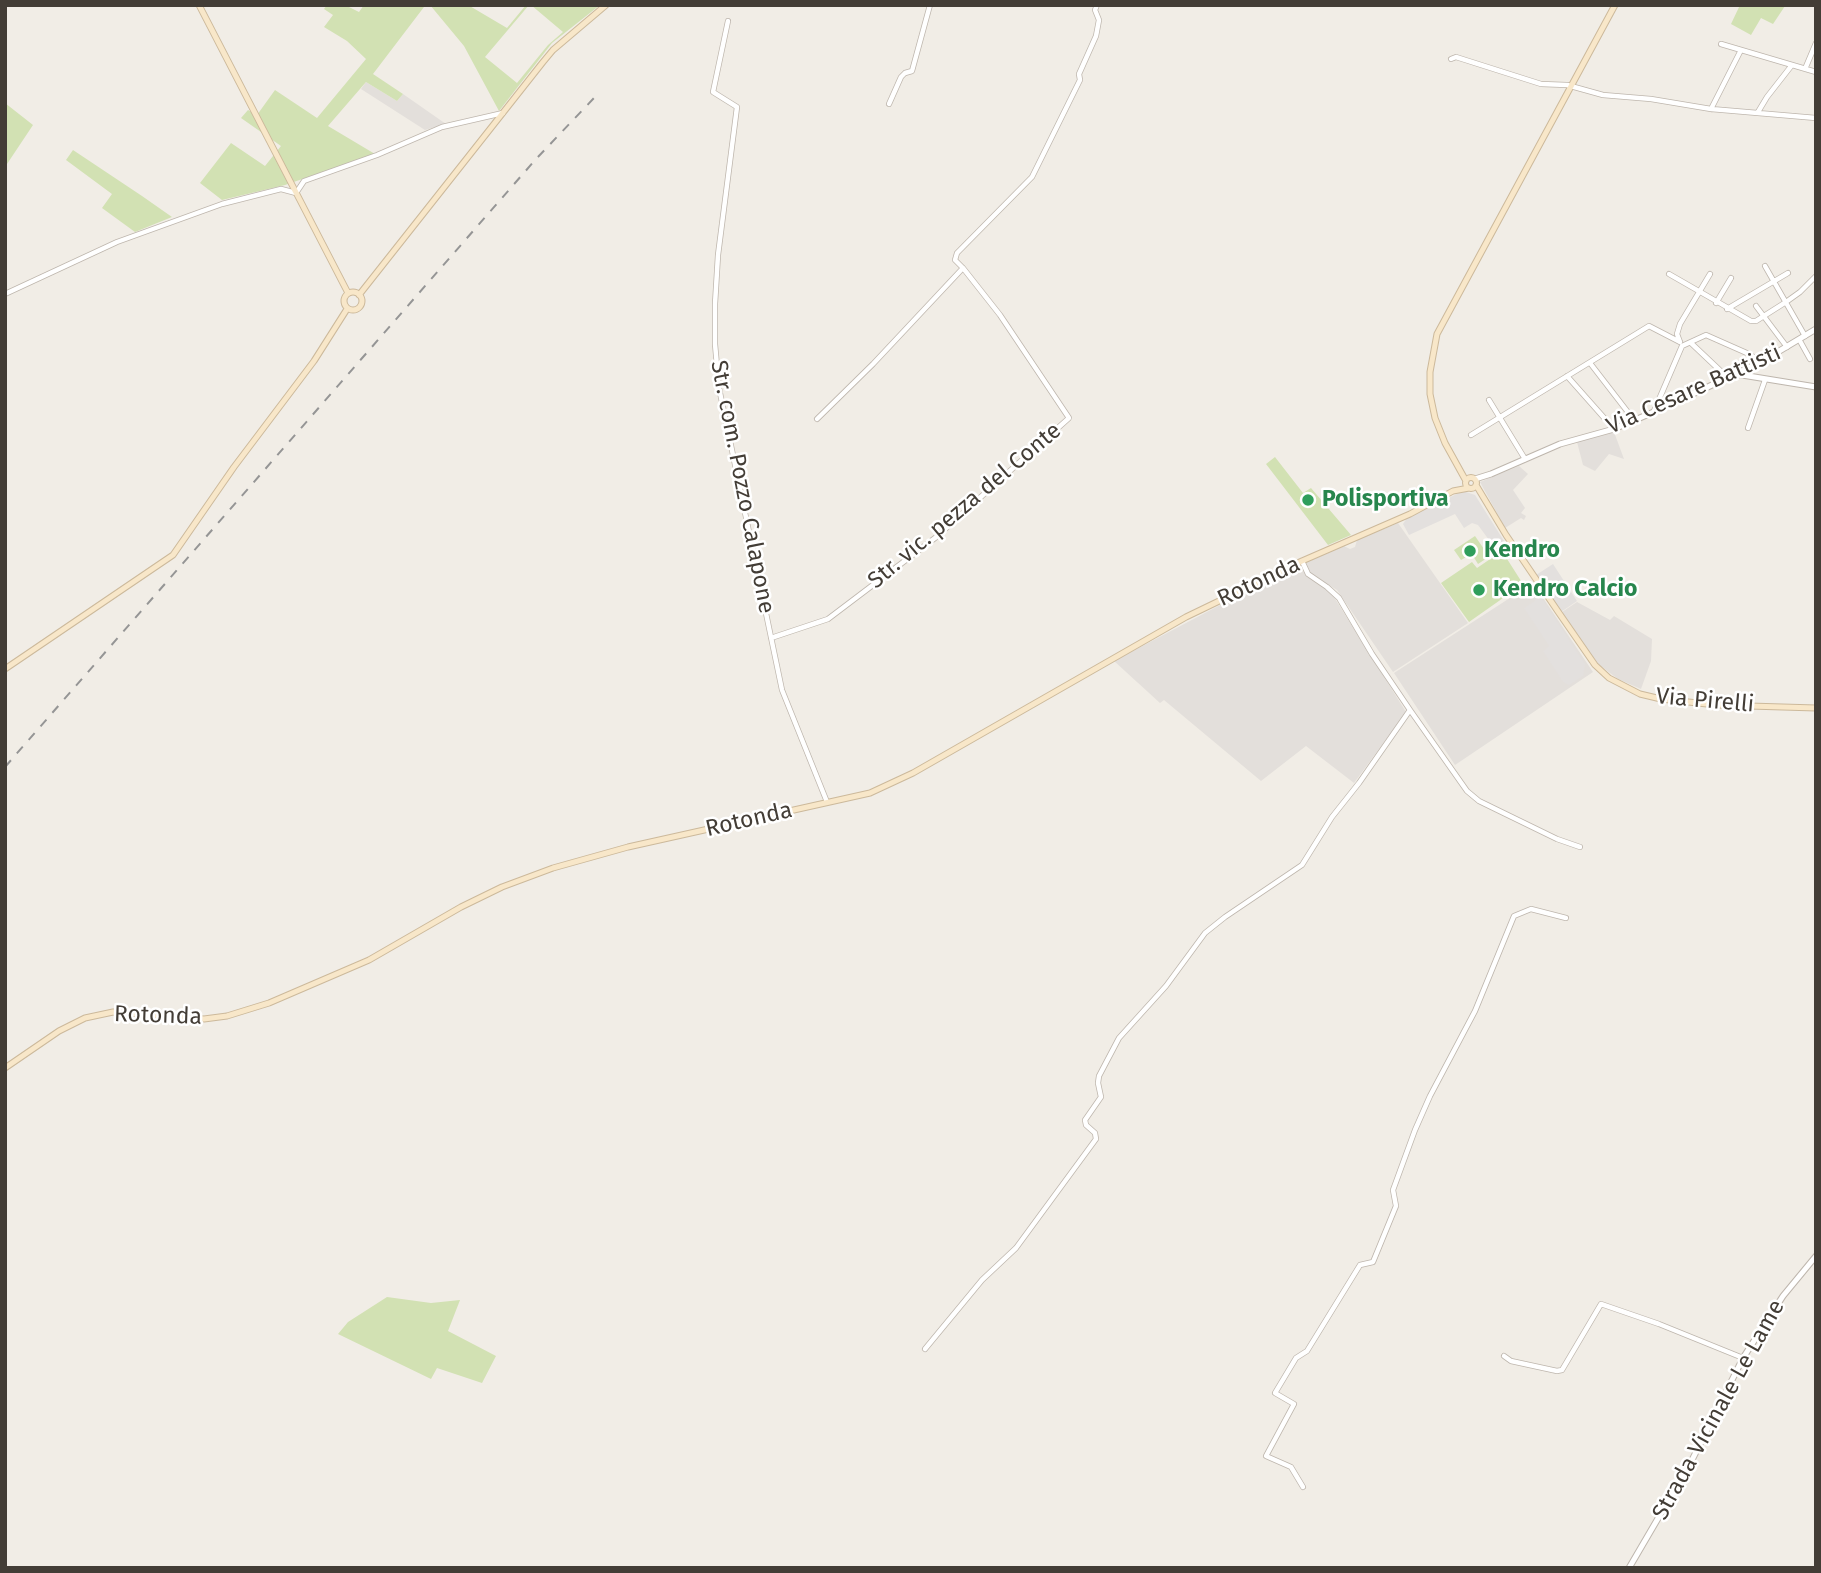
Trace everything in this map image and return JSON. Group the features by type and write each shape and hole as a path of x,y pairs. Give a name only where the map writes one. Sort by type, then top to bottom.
{"main road":[{"path":"199,5 348,293"},
{"path":"359,295 553,50 606,5"},
{"name":"Via Pirelli","path":"1615,5 1441,326 1433,346 1430,372 1432,406 1440,433 1455,460 1587,654 1609,678 1640,694 1661,699 1716,705 1816,708"},
{"path":"348,293 359,295 362,301 360,307 354,311 347,309 343,301 348,293"},
{"path":"5,669 173,555 233,467 311,364 347,309"},
{"name":"Rotonda","path":"5,1068 59,1031 85,1018 113,1012 204,1019 227,1016 269,1003 369,960 461,907 502,887 553,868 628,847 870,793 912,773 1173,623 1302,561 1410,514 1471,483"}],"street":[{"path":"889,104 901,77 912,71 930,5"},
{"path":"817,419 873,364 962,268 955,260 961,248 1032,177 1080,79 1079,74 1096,36 1099,20 1095,10 1097,5"},
{"name":"Str. com. Pozzo Calapone","path":"728,21 713,92 737,107 718,255 715,304 718,377 771,638 788,708 827,802"},
{"path":"1805,69 1816,43"},
{"path":"1721,44 1816,72"},
{"path":"1711,109 1741,50"},
{"path":"1451,59 1456,57 1541,84 1571,86 1603,95 1651,99 1711,109 1816,118"},
{"path":"1758,112 1792,65"},
{"path":"5,294 117,242 222,204 281,189 296,192 304,181 377,155 442,127 503,113"},
{"path":"281,189 288,176"},
{"path":"1765,266 1786,302 1810,359"},
{"name":"Str. vic. pezza del Conte","path":"771,638 828,619 934,538 1069,418 1000,315 962,268"},
{"path":"1727,309 1788,273"},
{"path":"1670,274 1751,321 1764,317 1786,302 1816,276"},
{"path":"1654,412 1681,344 1677,334 1680,324 1710,274"},
{"path":"1716,303 1731,278"},
{"path":"1756,306 1788,348"},
{"path":"1471,435 1649,326 1681,344 1691,343 1706,335 1761,362"},
{"name":"Via Cesare Battisti","path":"1471,483 1560,444 1614,429 1654,412 1761,362 1816,330"},
{"path":"1691,343 1728,378"},
{"path":"1590,363 1634,420"},
{"path":"1736,374 1816,387"},
{"path":"1567,376 1614,429"},
{"path":"1748,428 1765,380"},
{"path":"1489,400 1525,460"},
{"path":"1302,561 1308,574 1339,598 1410,710 1467,791 1479,801 1557,839 1580,847"},
{"path":"925,1349 982,1280 1016,1248 1096,1139 1095,1133 1086,1125 1085,1120 1101,1097 1099,1076 1119,1038 1166,986 1205,933 1302,865 1332,817 1410,710"},
{"path":"1303,1487 1291,1467 1266,1456 1294,1404 1275,1393 1296,1358 1307,1351 1360,1265 1373,1262 1396,1206 1393,1190 1415,1130 1475,1011 1514,916 1531,909 1566,918"},
{"name":"Strada Vicinale Le Lame","path":"1629,1568 1692,1462 1743,1358 1783,1296 1816,1256"},
{"path":"1504,1356 1511,1361 1562,1370 1601,1304 1743,1358"}],"shaded area":[{"path":"366,82 397,101 403,94 446,124 425,130 361,89"},
{"path":"1614,432 1624,459 1609,454 1595,471 1583,465 1577,442"},
{"path":"1519,466 1528,474 1513,490 1525,508 1521,513 1526,516 1524,520 1521,518 1505,528 1480,482"},
{"path":"1463,491 1475,495 1504,541 1498,545 1492,544 1478,525 1472,523 1464,528 1455,514 1409,535 1403,524 1407,518"},
{"path":"1398,523 1468,623 1393,672 1337,590 1310,573 1305,563 1344,546 1350,549 1355,547 1357,540"},
{"path":"1553,564 1577,601 1561,612 1536,575"},
{"path":"1300,569 1329,589 1406,712 1354,783 1306,746 1261,781 1164,700 1160,703 1114,661 1241,594"},
{"path":"1533,583 1593,672 1455,765 1394,673"},
{"path":"1533,585 1585,664 1583,676 1569,685 1563,682 1543,651 1549,646 1524,608 1535,601 1528,588"},
{"path":"1577,602 1610,620 1614,616 1652,639 1651,661 1641,689 1618,679 1598,664 1562,612"}],"green space":[{"path":"327,5 345,5 359,12 364,5 424,7 373,74 403,94 397,101 366,82 328,126 375,154 285,185 222,200 200,183 231,143 265,166 281,146 241,118 248,110 257,115 275,90 317,118 366,59 347,41 324,27 333,15 324,9"},
{"path":"430,5 468,5 507,28 526,5 529,5 485,57 517,83 548,45 563,32 531,5 600,5 552,43 499,111 464,46"},
{"path":"1740,5 1785,6 1773,24 1761,18 1751,35 1731,24"},
{"path":"5,103 33,125 5,167"},
{"path":"73,150 172,217 135,232 102,208 112,194 66,160"},
{"name":"Polisportiva","path":"1275,457 1303,493 1311,488 1351,535 1328,545 1266,464"},
{"name":"Kendro","path":"1475,536 1486,552 1496,546 1499,550 1478,564 1473,556 1461,560 1454,550"},
{"name":"Kendro Calcio","path":"1502,551 1523,584 1469,622 1441,583 1472,562 1477,568"},
{"path":"387,1297 431,1303 460,1300 448,1331 496,1356 482,1383 437,1368 431,1379 338,1334 348,1322"}],"railway":[{"path":"5,767 536,159 594,98"}],"place":[{"name":"Polisportiva","path":"1308,500"},
{"name":"Kendro","path":"1470,551"},
{"name":"Kendro Calcio","path":"1479,590"}]}
